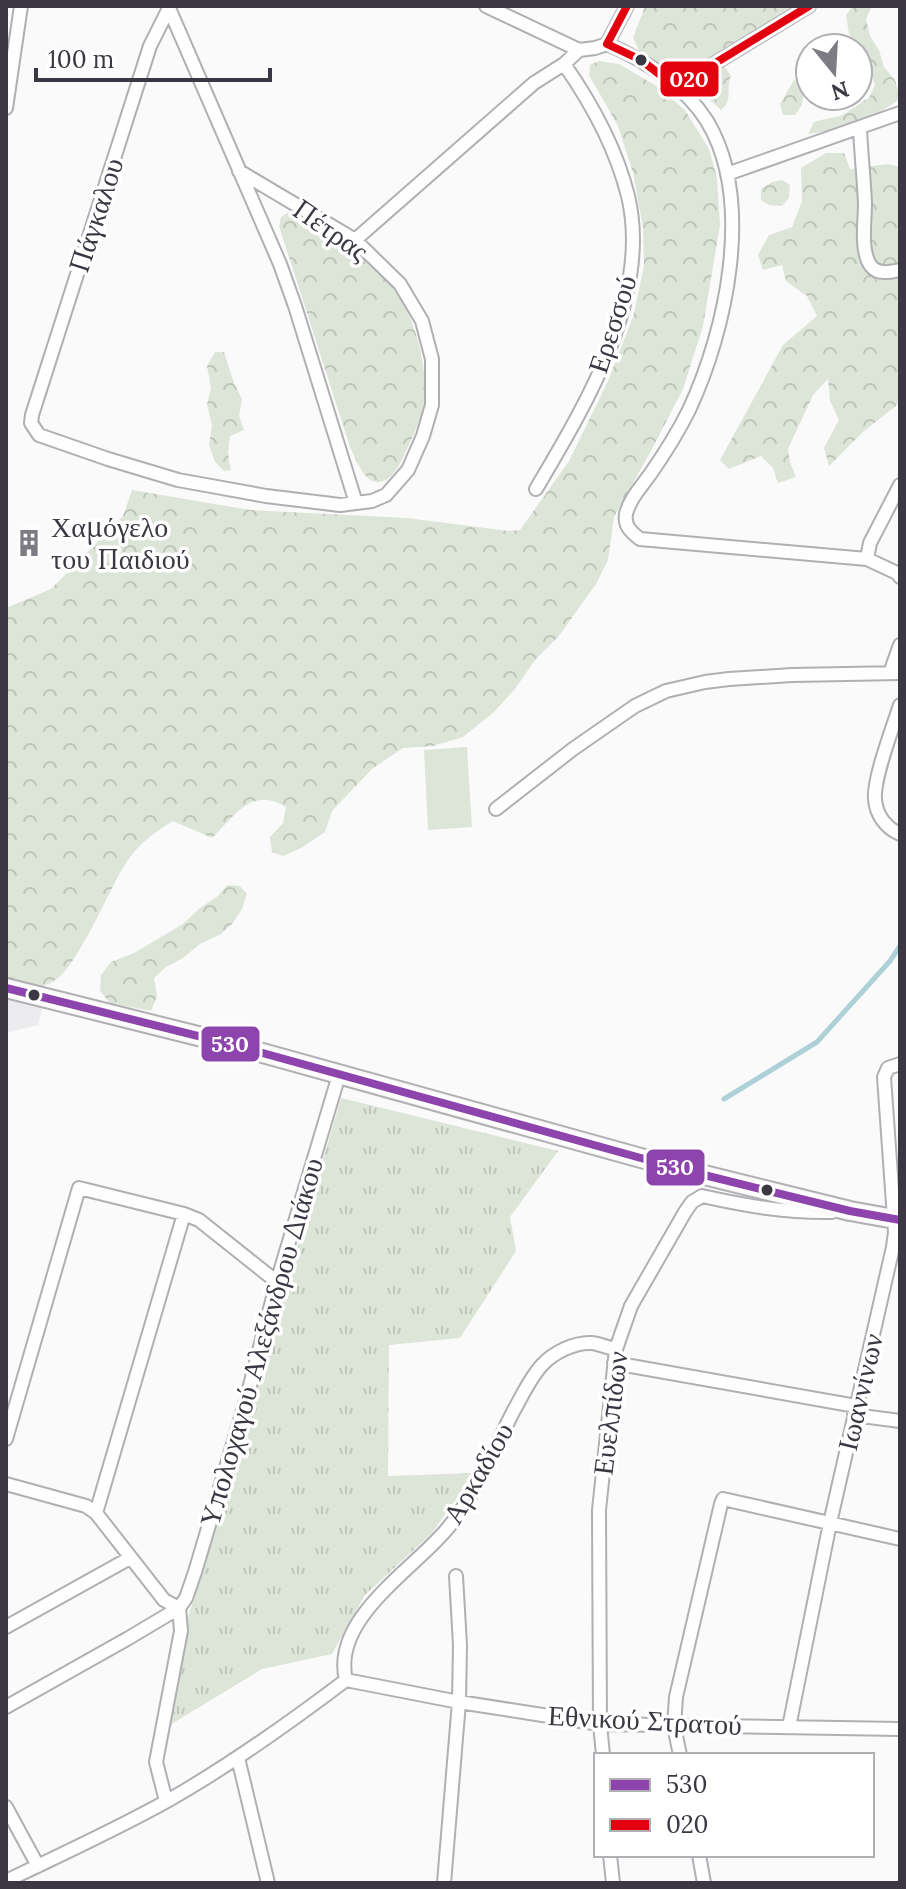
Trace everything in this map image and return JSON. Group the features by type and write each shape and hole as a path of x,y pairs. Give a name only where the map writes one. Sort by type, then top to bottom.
{"main road":[{"path":"6,988 230,1044 693,1172 896,1220"}],"street":[{"path":"6,108 21,6"},
{"path":"486,6 579,50 607,44 641,60 676,87 706,120 716,139 727,174 732,232 729,276 719,325 688,412 630,502 626,515 629,530 640,539 867,559 898,575"},
{"path":"607,44 627,6"},
{"path":"676,87 809,6"},
{"path":"168,7 280,264 356,503"},
{"name":"Πάγκαλου","path":"168,7 150,46 31,423 39,435 178,480 266,496 340,505 356,503"},
{"path":"355,240 534,83 564,64 579,50"},
{"name":"Ερεσσού","path":"536,489 562,446 603,364 624,303 632,264 628,197 615,157 601,122 564,64"},
{"path":"727,174 900,113"},
{"path":"860,128 864,238 869,263 881,272 900,270"},
{"name":"Πέτρας","path":"239,171 355,240 400,284 422,321 432,359 432,405 423,436 408,470 386,495 356,503"},
{"path":"867,559 870,543 900,485"},
{"path":"496,809 573,749 635,706 666,691 729,679 895,673 900,645"},
{"path":"900,705 877,782 875,799 885,823 900,834"},
{"name":"Ιωαννίνων","path":"789,1727 830,1523 893,1247 896,1220 884,1077 888,1068 900,1064"},
{"name":"Υπολοχαγού Αλεξάνδρου Διάκου","path":"179,1608 186,1598 200,1558 339,1075"},
{"path":"6,1439 79,1188 199,1220 277,1282"},
{"name":"Ευελπίδων","path":"603,1753 599,1510 615,1356 631,1306 685,1212 692,1202 702,1196 758,1208 850,1211"},
{"path":"96,1513 184,1214"},
{"name":"Αρκαδίου","path":"346,1680 343,1662 346,1647 359,1621 382,1593 448,1527 468,1499 523,1394 542,1365 557,1353 575,1345 591,1343 615,1356 900,1421"},
{"path":"6,1484 86,1506 96,1513 164,1600 179,1608"},
{"path":"680,1753 674,1726 676,1697 723,1499 900,1539"},
{"path":"6,1627 130,1558"},
{"path":"444,1883 459,1702 456,1576"},
{"path":"6,1707 179,1608"},
{"path":"166,1801 156,1762 181,1631 179,1608"},
{"path":"6,1881 166,1801 238,1758 346,1680"},
{"name":"Εθνικού Στρατού","path":"346,1680 600,1724 900,1729"},
{"path":"238,1758 268,1883"},
{"path":"6,1807 38,1866"},
{"path":"610,1857 613,1883"},
{"path":"699,1857 704,1883"}],"shaded area":[{"path":"6,994 44,1002 38,1025 6,1033"}],"green space":[{"path":"645,6 797,6 692,70 676,70 641,54 633,38"},
{"path":"853,6 872,6 866,19 869,32 849,32 846,15"},
{"path":"874,42 884,67 895,80 900,98 857,122 808,134 814,122 848,112 874,112"},
{"path":"599,61 619,64 655,85 685,110 709,149 717,178 720,225 703,326 683,389 614,517 608,560 596,584 558,637 535,660 494,712 463,737 433,746 403,748 372,769 332,811 325,832 283,856 272,852 270,837 283,823 286,807 263,800 245,806 212,838 173,821 146,840 129,858 82,946 63,973 42,986 6,987 6,608 51,589 123,516 132,490 250,510 407,518 520,530 569,461 608,381 633,317 644,266 643,228 633,173 618,126 589,75 590,65"},
{"path":"725,67 731,76 727,102 721,110 710,100 700,81 711,72"},
{"path":"794,81 794,112 797,112 795,115 783,115 780,104"},
{"path":"826,153 844,153 850,169 888,164 900,167 900,400 829,466 824,448 839,420 830,401 828,379 813,395 788,449 796,477 778,483 773,468 761,456 729,469 720,460 783,345 817,316 807,296 786,281 782,265 763,270 758,255 769,235 792,227 802,201 801,168"},
{"path":"782,180 790,185 789,198 782,206 769,205 761,200 761,189"},
{"path":"287,213 318,227 379,272 406,309 418,339 424,371 424,403 403,459 393,474 380,482 374,482 365,475 350,447 279,226 281,217"},
{"path":"215,352 224,352 242,399 239,416 244,430 230,436 228,454 231,470 224,471 215,462 209,445 212,426 207,404 211,388 207,366"},
{"path":"467,747 472,827 428,830 424,750"},
{"path":"227,885 240,886 247,894 242,909 221,934 200,944 154,978 157,996 151,1011 110,1003 100,991 101,975 111,962 134,953 183,924"},
{"path":"341,1098 558,1151 510,1217 516,1251 460,1338 389,1345 388,1476 475,1473 431,1534 365,1595 332,1654 262,1669 165,1728 185,1628"}],"waterway":[{"path":"724,1099 817,1042 900,946"}],"transit line":[{"name":"020","path":"627,6 607,44 641,60 676,87 809,6"},
{"name":"530","path":"6,988 230,1044 684,1170 850,1211 900,1220"}],"place":[{"name":"Χαμόγελο του Παιδιού","path":"29,543"}]}
